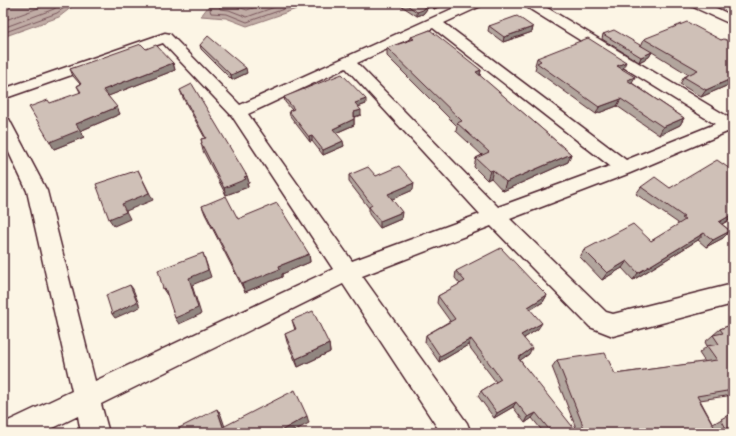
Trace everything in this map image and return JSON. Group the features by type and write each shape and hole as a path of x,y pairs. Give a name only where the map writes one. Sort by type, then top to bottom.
{"street":[{"path":"238,112 476,3"},
{"path":"530,3 732,125"},
{"path":"696,3 733,21"},
{"path":"434,22 624,168"},
{"path":"3,94 165,37 238,112 457,433"},
{"path":"348,62 495,217 598,320 613,325 733,294"},
{"path":"3,123 37,191 95,433"},
{"path":"14,433 346,272 624,168 732,125"}],"water":[{"path":"3,3 77,3 59,17 3,37"},
{"path":"211,3 314,3 247,26 226,18 201,16"}],"building":[{"path":"404,3 429,3 423,10 417,12"},
{"path":"517,16 533,27 504,37 489,26"},
{"path":"687,22 721,40 724,39 733,43 733,78 706,90 684,77 698,70 644,39"},
{"path":"430,30 481,70 476,72 571,154 506,182 493,170 490,171 476,158 489,152 457,123 462,121 387,48 414,39 411,37"},
{"path":"614,30 652,52 641,57 603,34"},
{"path":"208,36 246,68 231,75 200,45"},
{"path":"588,38 626,62 617,66 635,77 627,80 684,118 663,127 621,99 599,107 537,63 541,61 537,58"},
{"path":"141,44 146,49 156,45 173,63 103,90 117,107 76,124 80,130 50,142 29,107 48,100 50,103 81,92 77,86 81,84 70,69"},
{"path":"342,74 366,99 355,103 361,110 354,112 354,119 333,129 343,141 323,150 312,136 309,137 289,111 294,109 284,97"},
{"path":"192,84 247,176 244,177 246,179 224,188 201,143 201,139 206,138 180,90"},
{"path":"717,160 733,171 733,214 719,222 730,231 713,240 704,233 638,273 627,261 607,273 584,250 633,224 651,241 685,220 682,218 684,217 641,187 655,177 670,188"},
{"path":"399,166 414,183 388,194 402,212 380,221 369,207 372,205 349,175 368,167 376,176"},
{"path":"138,170 149,193 122,204 126,212 109,219 96,184"},
{"path":"226,196 238,219 277,203 309,254 279,266 280,269 242,284 202,206"},
{"path":"501,248 547,295 528,307 542,323 521,335 532,348 518,358 572,426 571,433 552,433 536,413 528,417 516,402 497,413 481,391 501,379 471,339 440,356 426,335 455,319 438,296 465,281 456,271"},
{"path":"203,253 208,270 189,278 198,308 175,318 165,288 163,289 158,270"},
{"path":"130,285 137,302 112,314 106,295"},
{"path":"313,311 329,344 296,359 285,334 296,329 292,320"},
{"path":"733,324 733,390 697,396 717,432 586,433 557,360 605,353 615,374 717,360 707,346 719,344 713,335 723,333 720,329"},
{"path":"295,390 307,416 277,433 180,433 179,428 217,409 223,427"},
{"path":"732,413 733,433 726,433 728,432 721,419"}]}
